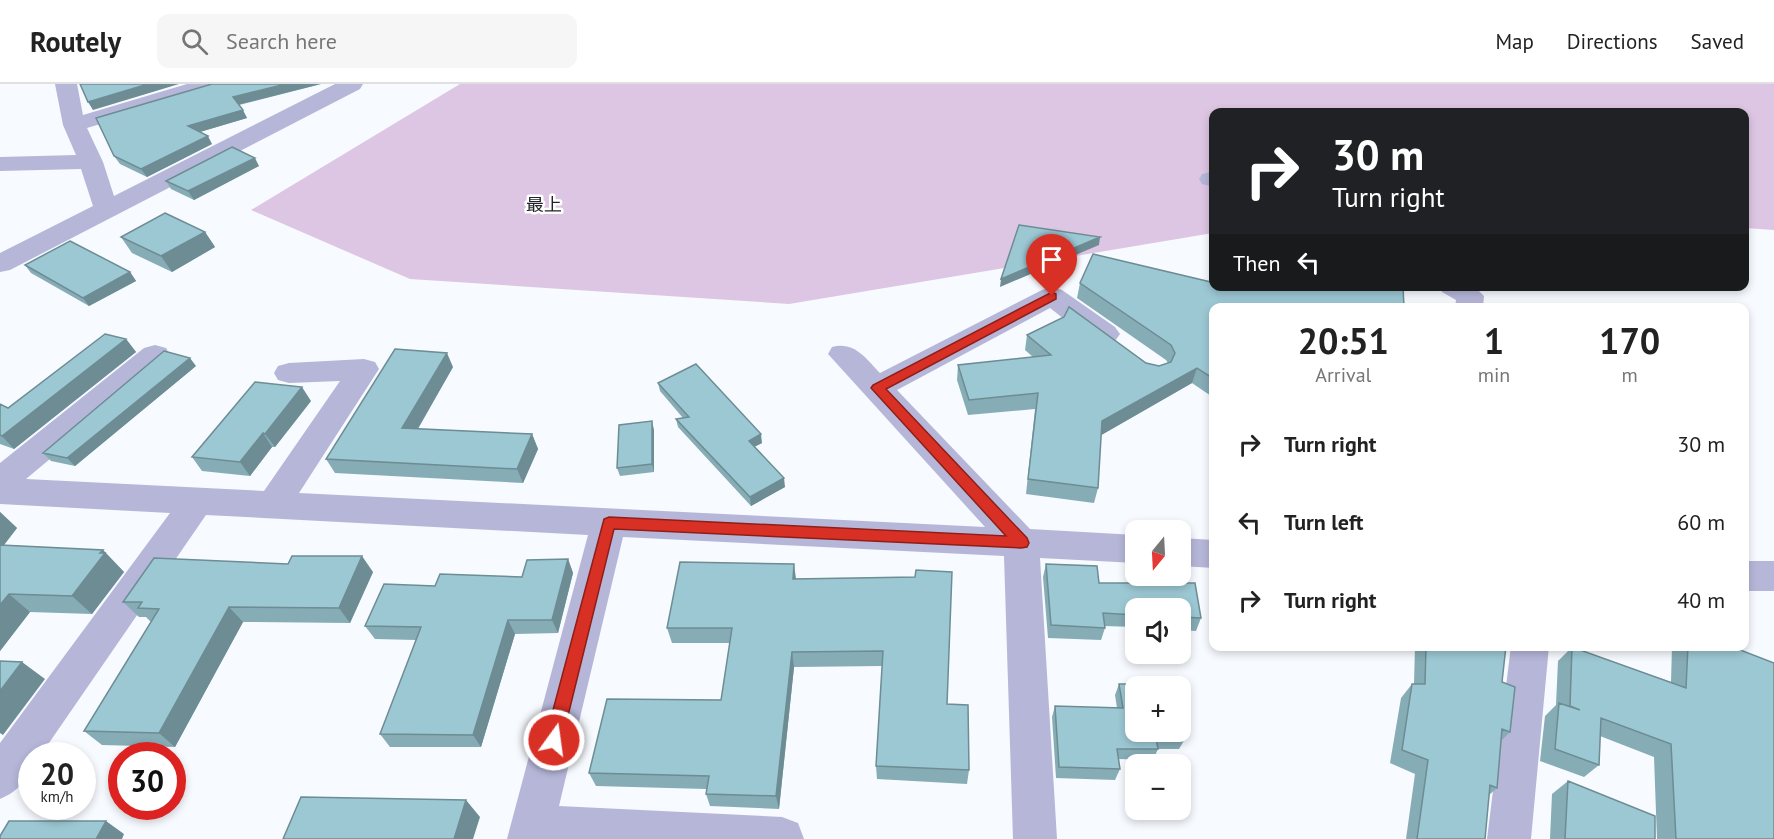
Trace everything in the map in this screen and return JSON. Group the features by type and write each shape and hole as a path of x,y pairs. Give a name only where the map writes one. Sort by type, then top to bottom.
{"street":[{"path":"66,84 74,125 91,162 106,208"},
{"path":"74,125 210,84"},
{"path":"0,264 352,84"},
{"path":"0,164 91,162"},
{"path":"1461,291 1470,296 1469,303"},
{"path":"877,388 1052,296 1126,350"},
{"path":"843,354 1021,543 1035,839"},
{"path":"0,482 155,355"},
{"path":"274,504 364,369 289,373"},
{"path":"0,491 1125,548"},
{"path":"0,778 198,500"},
{"path":"609,523 530,833 782,839"},
{"path":"1191,553 1209,554"},
{"path":"1749,576 1774,576"},
{"path":"1509,839 1529,651"}],"shaded area":[{"path":"460,84 1774,84 1774,230 1749,228 1749,108 1209,108 1209,234 789,304 410,279 251,210"}],"building":[{"path":"80,84 148,84 88,102"},
{"path":"212,84 286,84 233,97 243,110 188,126 208,136 141,169 114,156 96,118"},
{"path":"232,147 255,158 188,191 166,181"},
{"path":"165,213 205,232 161,256 121,237"},
{"path":"1019,225 1100,237 1001,279"},
{"path":"70,241 130,272 83,298 25,265"},
{"path":"1093,254 1209,282 1209,291 1403,291 1404,303 1209,303 1209,376 1197,368 1102,421 1098,488 1028,479 1038,393 969,400 958,365 1051,355 1027,335 1064,317 1069,307 1146,363 1159,366 1171,362 1175,353 1171,345 1080,283"},
{"path":"105,334 126,339 2,436 0,435 0,404 8,408"},
{"path":"395,349 447,353 402,428 532,434 517,469 326,459"},
{"path":"164,351 190,358 67,458 43,453"},
{"path":"696,364 761,434 749,441 784,478 750,497 676,419 689,417 658,383"},
{"path":"255,382 302,387 240,462 192,457"},
{"path":"652,421 652,464 617,468 619,425"},
{"path":"0,545 103,550 100,553 105,553 72,596 9,594 0,605"},
{"path":"292,556 362,556 339,608 229,607 159,733 84,731 159,609 138,608 142,602 123,602 154,558 288,564"},
{"path":"568,559 552,620 508,620 473,735 380,734 421,627 365,626 384,584 435,586 440,574 522,577 527,560"},
{"path":"680,562 794,564 793,579 915,577 916,570 952,572 947,704 968,705 969,770 876,766 883,651 792,652 776,796 706,794 709,776 589,773 607,699 721,700 732,628 667,628"},
{"path":"1046,564 1097,566 1099,583 1125,583 1125,586 1191,586 1191,583 1195,583 1201,618 1191,618 1191,598 1125,598 1125,614 1103,613 1105,628 1051,625"},
{"path":"1426,651 1505,651 1502,682 1515,687 1510,732 1502,729 1497,788 1490,785 1485,839 1417,839 1428,760 1402,750 1412,684 1425,684"},
{"path":"1572,651 1583,651 1686,688 1688,651 1743,651 1774,663 1774,839 1676,839 1671,744 1601,718 1599,765 1555,749 1559,703 1580,710 1570,706"},
{"path":"0,661 22,662 0,691"},
{"path":"1119,684 1125,684 1125,742 1157,742 1158,749 1117,749 1120,769 1059,767 1055,706 1123,708"},
{"path":"1568,781 1655,816 1655,839 1565,839"},
{"path":"301,797 466,800 454,839 283,839"},
{"path":"9,821 106,821 96,839 0,839"}],"district":[{"name":"最上","path":"544,205"}],"route":[{"path":"554,740 609,523 1021,543 877,388 1052,296"}]}
